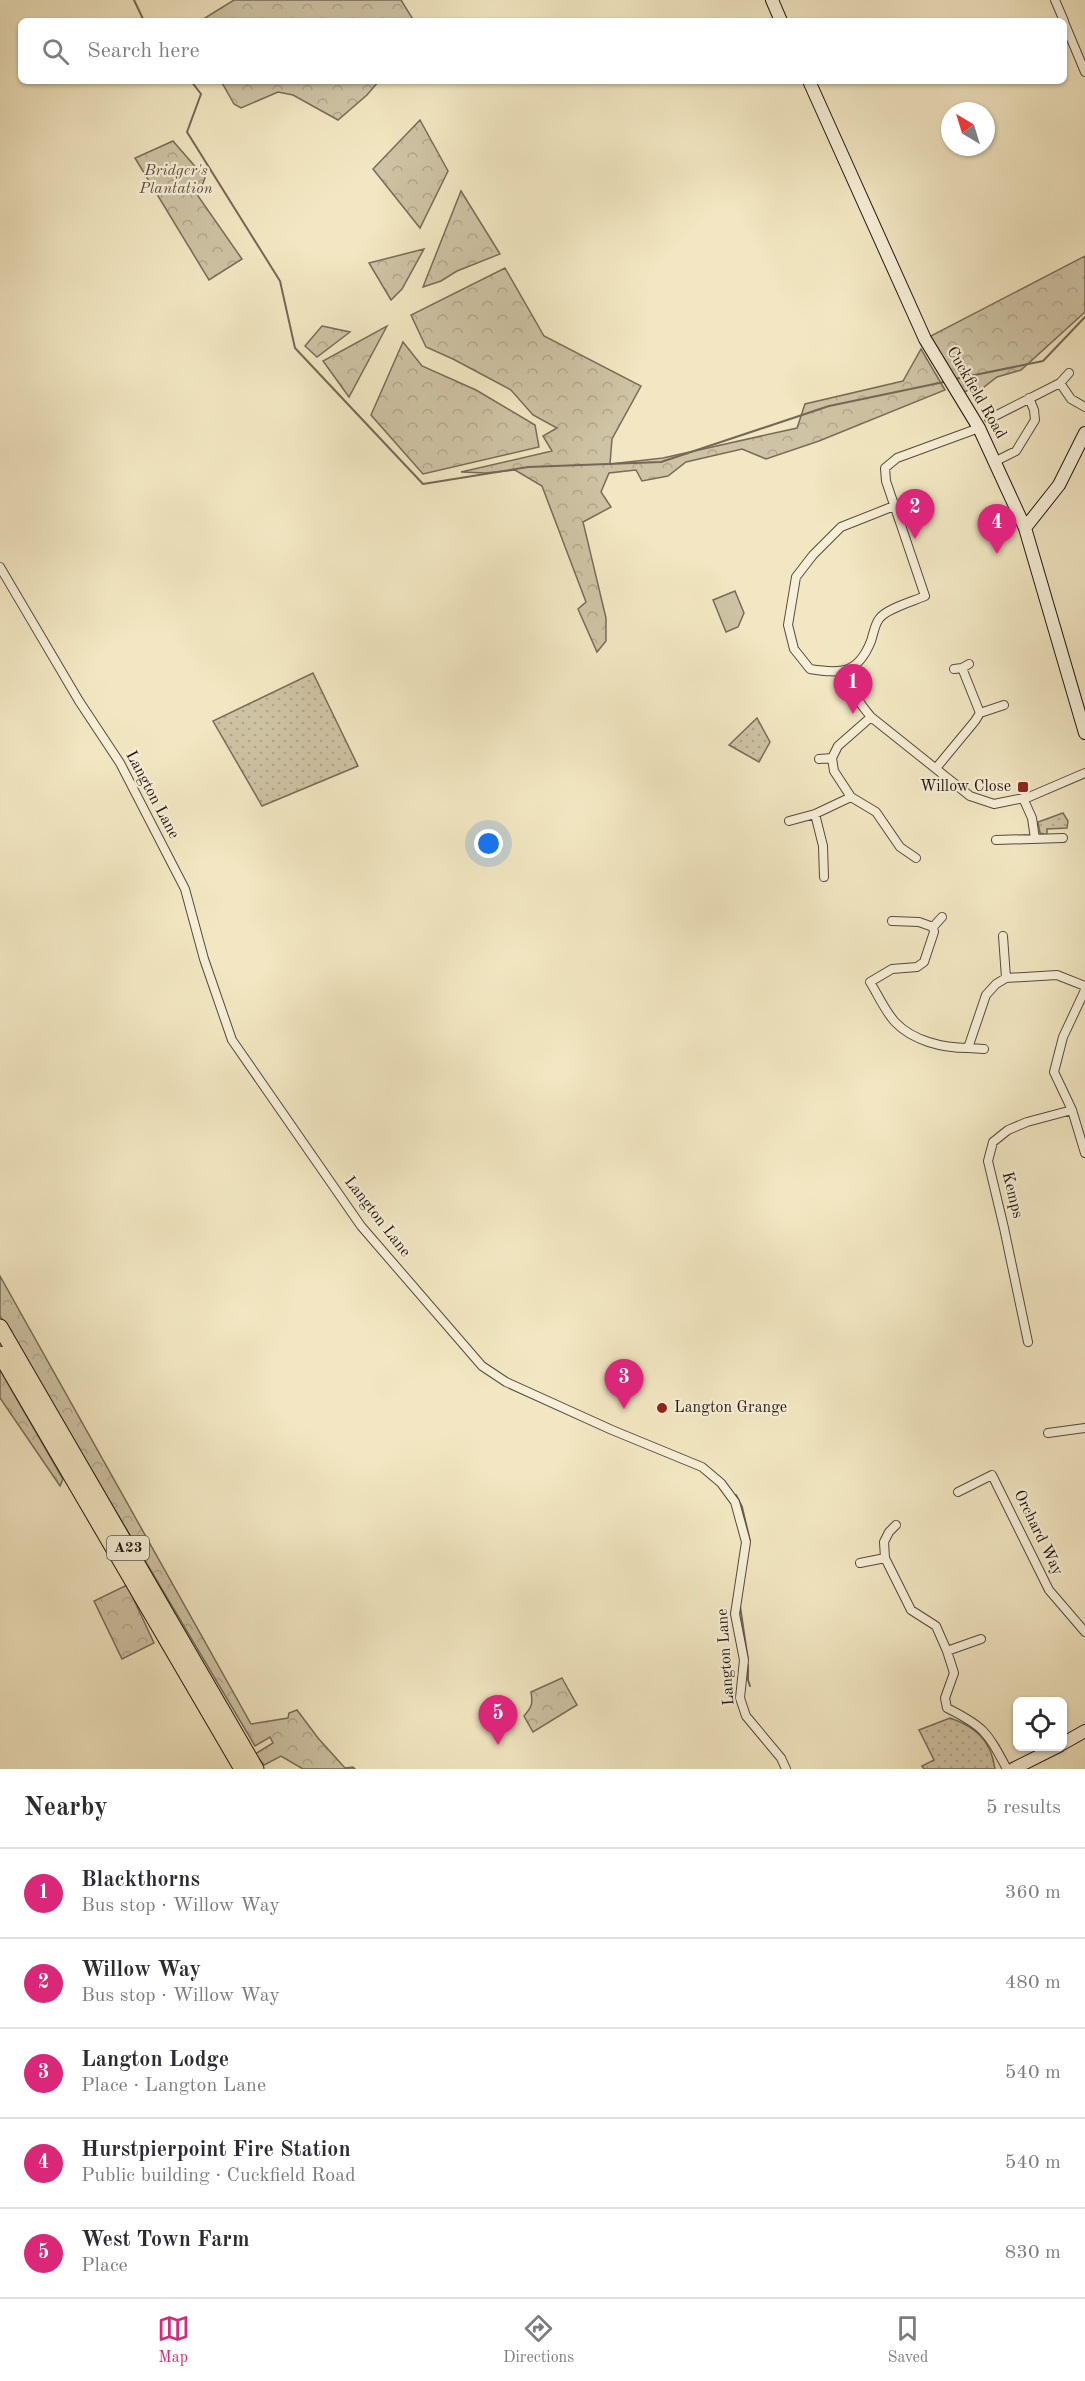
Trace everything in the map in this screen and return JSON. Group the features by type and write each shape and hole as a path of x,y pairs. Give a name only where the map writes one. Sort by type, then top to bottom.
{"highway":[{"name":"A23","path":"0,1327 256,1769"},
{"name":"A23","path":"0,1354 242,1769"}],"street":[{"path":"772,0 780,18"},
{"path":"1055,0 1063,18"},
{"path":"1067,28 1085,72"},
{"name":"Cuckfield Road","path":"810,84 917,323 950,380 984,423 996,461 1025,528 1085,733"},
{"path":"894,506 841,527 796,577 788,625 794,649 810,669 829,672 848,671 867,651 879,618 889,611 925,596 886,481 885,468 897,458 984,423 1060,383 1069,373"},
{"path":"1060,383 1071,399 1085,407"},
{"path":"996,461 1016,451 1035,420 1029,398"},
{"path":"1025,528 1059,485 1085,433"},
{"name":"Langton Lane","path":"0,567 73,692 120,763 185,888 204,959 232,1040 362,1226 482,1366 506,1382 612,1430 702,1467 721,1483 735,1502 746,1542 735,1614 744,1660 740,1698 746,1716 781,1758 786,1769"},
{"path":"962,667 980,713"},
{"path":"848,671 852,676 852,687 858,702 871,717 937,767 970,796 994,804 1023,798 1085,773"},
{"path":"937,767 980,713 1004,705"},
{"path":"871,717 838,746 832,758 834,771 851,797 876,812 900,847 916,858"},
{"path":"819,759 832,758"},
{"path":"789,821 815,814 851,797"},
{"path":"1023,798 1032,818 1035,839"},
{"path":"815,814 824,846 824,877"},
{"path":"996,840 1063,838"},
{"path":"942,917 933,927 934,932 924,962 917,967 892,969 868,979 891,1018 902,1028 937,1045 984,1049"},
{"path":"894,924 924,922 933,927"},
{"path":"1003,936 1006,978"},
{"path":"968,1048 986,995 996,984 1006,978 1057,975 1085,988 1063,1037 1054,1072 1072,1110 1085,1149"},
{"name":"Kemps","path":"1028,1341 987,1161 993,1142 1008,1130 1027,1122 1072,1110"},
{"path":"1048,1433 1085,1428"},
{"name":"Orchard Way","path":"958,1492 992,1474 1049,1590 1085,1632"},
{"path":"896,1525 884,1542 885,1558 911,1610 936,1626 954,1673 945,1698 947,1708 975,1722 984,1731 1007,1769"},
{"path":"860,1563 885,1558"},
{"path":"946,1651 981,1639"},
{"path":"1067,1742 1085,1731"},
{"path":"1013,1769 1049,1751"}],"green space":[{"path":"234,0 401,0 412,18 205,18"},
{"path":"223,84 376,84 338,120 293,95 278,92 241,108 234,104"},
{"path":"420,120 448,171 420,228 373,169"},
{"name":"Bridger's Plantation","path":"173,141 205,178 198,196 242,259 209,280 135,158"},
{"path":"461,191 500,254 423,287"},
{"path":"424,249 402,289 391,300 369,263"},
{"path":"1085,256 1085,312 1021,370 997,377 984,387 958,393 925,339"},
{"path":"505,268 544,336 641,386 612,439 610,464 663,458 797,428 805,404 903,381 921,349 945,390 819,441 766,459 742,449 686,462 668,476 642,481 636,470 609,473 601,492 611,507 583,522 606,618 606,641 597,652 578,609 586,602 542,486 515,470 485,473 461,472 552,451 543,436 557,428 533,415 511,390 426,347 411,315"},
{"path":"322,326 350,332 317,357 305,346"},
{"path":"387,326 349,397 323,361"},
{"path":"403,342 422,366 476,390 535,425 539,447 423,474 371,415"},
{"path":"735,591 744,613 738,627 726,632 713,600"},
{"path":"313,673 358,766 262,806 213,721"},
{"path":"757,718 770,742 759,762 729,745"},
{"path":"1063,813 1068,821 1067,828 1047,829 1047,835 1040,833 1038,822"},
{"path":"0,1276 251,1724 288,1718 289,1713 297,1710 345,1768 355,1769 303,1769 281,1756 264,1765 255,1754 273,1743 270,1737 255,1746 0,1316"},
{"path":"0,1370 63,1479 60,1486 0,1398"},
{"path":"127,1585 154,1643 122,1659 94,1601"},
{"path":"562,1678 577,1705 533,1732 524,1716 531,1705 531,1692"},
{"path":"950,1718 975,1730 981,1736 990,1750 995,1769 924,1769 922,1766 934,1760 919,1730"}],"waterway":[{"path":"134,0 143,18"},
{"path":"193,84 201,94 187,132 280,281 295,348 423,484 528,467 661,462 829,406 944,382"},
{"path":"955,379 1043,361 1085,317"},
{"path":"736,1495 742,1507 750,1541"},
{"path":"740,1606 748,1660"},
{"path":"748,1665 750,1686"}],"place":[{"name":"Willow Way","path":"915,539"},
{"name":"Hurstpierpoint Fire Station","path":"997,554"},
{"name":"Blackthorns","path":"853,714"},
{"name":"Willow Close","path":"1023,787"},
{"name":"Langton Grange","path":"662,1408"},
{"name":"Langton Lodge","path":"624,1409"},
{"name":"West Town Farm","path":"498,1745"}]}
